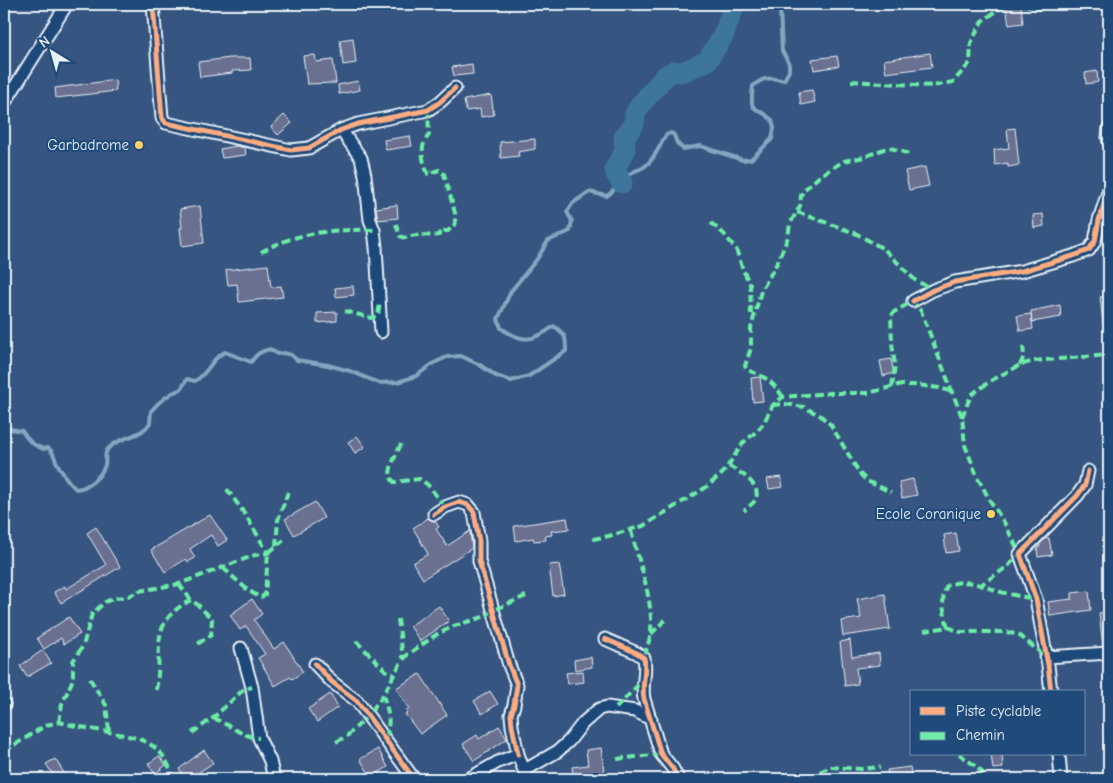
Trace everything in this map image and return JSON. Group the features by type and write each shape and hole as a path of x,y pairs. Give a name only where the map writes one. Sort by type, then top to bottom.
{"street":[{"path":"4,104 67,4"},
{"path":"153,4 162,118 166,123 291,150 309,148 341,130 358,124 428,110 455,88"},
{"path":"1109,128 1109,142"},
{"path":"341,130 361,158 366,175 370,220 374,230 376,247 381,332"},
{"path":"913,300 955,282 1022,271 1088,250 1095,241 1098,220 1109,190"},
{"path":"1051,690 1036,599 1020,554 1077,496 1085,485 1088,471"},
{"path":"434,514 444,507 459,502 468,505 474,512 479,541 479,561 509,665 517,685 511,715 515,747 526,775 569,741 583,723 599,709 607,707 635,711 651,719"},
{"path":"605,639 644,658 642,691 661,754 678,779"},
{"path":"241,648 252,687 259,738 270,761 274,779"},
{"path":"1046,657 1109,653"},
{"path":"315,664 332,682 356,701 414,779"},
{"path":"468,779 498,762 518,754"},
{"path":"1059,756 1061,779"}],"building":[{"path":"1021,5 1023,23 1009,25 1006,7"},
{"path":"353,38 356,63 343,65 340,40"},
{"path":"930,53 932,67 886,73 884,60"},
{"path":"315,55 316,62 333,60 336,83 307,84 303,56"},
{"path":"837,56 839,66 814,70 812,59"},
{"path":"230,58 250,58 251,70 232,71 232,73 200,77 198,62"},
{"path":"472,64 473,74 454,76 452,67"},
{"path":"1097,71 1098,82 1086,84 1085,73"},
{"path":"115,80 116,91 56,98 55,88"},
{"path":"358,81 360,90 339,94 338,85"},
{"path":"812,90 815,102 801,105 799,92"},
{"path":"491,95 494,115 481,117 480,109 466,111 464,100"},
{"path":"284,115 292,123 278,135 271,127"},
{"path":"1015,128 1019,165 1008,167 1008,163 995,165 994,150 1009,148 1007,129"},
{"path":"410,136 412,146 386,150 384,140"},
{"path":"535,139 535,149 518,152 519,156 501,158 500,142"},
{"path":"237,146 245,148 246,155 222,158 220,149"},
{"path":"925,167 929,186 909,190 905,171"},
{"path":"397,205 398,218 378,220 376,208"},
{"path":"200,206 204,243 182,246 180,209"},
{"path":"1043,214 1044,226 1034,228 1033,215"},
{"path":"268,265 271,287 281,286 283,297 239,302 237,284 228,285 226,270"},
{"path":"353,286 354,295 336,297 335,288"},
{"path":"1109,296 1109,324 1103,324 1100,297"},
{"path":"1060,305 1061,317 1032,322 1031,311"},
{"path":"337,312 337,321 317,323 317,313"},
{"path":"1031,314 1033,329 1020,331 1017,316"},
{"path":"891,359 894,373 883,376 880,361"},
{"path":"760,377 763,401 753,402 751,378"},
{"path":"357,436 365,447 355,453 348,442"},
{"path":"781,477 783,487 769,489 767,479"},
{"path":"913,479 917,495 902,498 899,482"},
{"path":"315,502 324,518 294,535 285,519"},
{"path":"210,515 227,540 218,546 211,535 190,549 195,558 188,562 186,559 165,572 151,550"},
{"path":"428,518 435,521 439,527 436,529 447,546 470,531 472,548 423,579 413,563 428,554 413,528"},
{"path":"567,518 569,529 551,531 552,535 545,536 546,540 534,541 533,538 516,541 514,526"},
{"path":"96,527 120,567 61,603 54,592 65,586 66,589 106,565 87,533"},
{"path":"956,533 959,551 946,553 944,535"},
{"path":"1046,538 1049,538 1052,555 1038,557 1037,548 1040,547 1039,545"},
{"path":"559,564 564,594 553,596 549,565"},
{"path":"1089,591 1091,610 1050,616 1048,602 1072,599 1072,593"},
{"path":"885,594 890,629 843,636 841,621 861,618 857,599"},
{"path":"252,599 262,614 254,620 274,649 284,642 303,672 275,686 258,658 265,654 246,626 240,630 230,615"},
{"path":"439,606 449,621 420,641 410,626"},
{"path":"1109,612 1109,646 1103,646 1099,613"},
{"path":"69,617 80,634 64,644 61,638 44,649 37,638"},
{"path":"850,640 852,657 879,653 880,665 856,668 858,684 845,686 840,642"},
{"path":"43,650 51,663 27,677 20,666"},
{"path":"591,657 592,667 575,670 574,660"},
{"path":"583,671 584,682 568,684 566,673"},
{"path":"420,674 447,715 420,734 405,714 409,709 396,688"},
{"path":"490,691 498,704 482,714 474,701"},
{"path":"330,694 338,707 317,722 308,709"},
{"path":"499,726 507,739 474,761 463,744 477,735 479,739"},
{"path":"601,748 605,779 574,779 572,767 588,765 586,750"},
{"path":"378,749 388,767 371,777 360,759"},
{"path":"204,750 213,763 196,774 197,776 192,779 186,779 179,769"},
{"path":"159,756 166,765 155,774 148,764"},
{"path":"991,756 1002,756 1003,768 993,769"},
{"path":"55,759 68,779 56,779 46,764"},
{"path":"910,767 912,778 889,779 887,770"}],"waterway":[{"path":"622,183 616,174 615,168 625,151 624,137 634,124 635,114 641,104 665,76 674,71 682,72 707,61 723,36 735,4"},
{"path":"4,428 22,431 34,444 43,449 50,449 62,472 76,489 89,484 97,478 105,465 106,452 111,446 144,429 150,423 151,411 158,404 168,395 181,389 187,379 195,381 200,378 216,358 225,352 251,362 259,353 270,349 277,354 291,355 297,360 350,371 379,383 398,382 416,376 434,363 447,357 461,356 480,365 496,376 511,381 529,376 566,351 564,337 554,326 534,338 521,338 501,328 498,319 511,291 537,259 548,241 570,231 572,221 567,212 573,203 589,192 607,196 632,173 648,164 666,135 671,133 683,149 700,146 743,160 751,159 772,139 774,128 772,120 753,106 752,96 753,86 757,83 767,78 784,80 789,71 789,63 782,51 780,9 785,4"}],"marked path":[{"path":"851,81 933,86 953,82 970,63 971,43 982,21 1007,4"},
{"path":"1023,4 1040,9 1071,4"},
{"path":"396,224 400,236 405,238 415,235 439,235 440,231 448,231 455,224 455,213 444,174 439,170 428,174 424,164 422,154 424,144 429,135 428,110"},
{"path":"783,397 768,380 747,370 745,366 751,348 751,328 761,291 777,263 788,237 790,224 800,206 801,195 822,174 844,161 891,148 912,155"},
{"path":"797,212 855,233 884,249 915,280 933,290"},
{"path":"711,223 724,234 736,249 750,284 751,315"},
{"path":"261,252 288,240 316,233 344,230 374,230"},
{"path":"892,387 895,366 891,317 894,312 913,301 921,311 962,417 965,445 977,476 1020,554 1007,567 982,584"},
{"path":"345,311 371,318 378,315 380,303"},
{"path":"1020,365 1024,356 1023,346"},
{"path":"962,417 971,395 992,380 1020,365 1034,361 1109,355"},
{"path":"593,539 643,526 705,488 723,473 743,443 758,430 773,405 783,397 831,393 869,393 898,385 918,385 953,392"},
{"path":"773,405 785,404 804,407 821,416 831,425 860,474 867,481 891,492"},
{"path":"401,444 392,463 391,478 394,482 420,479 428,485 445,507"},
{"path":"729,466 748,479 757,493 756,499 744,511"},
{"path":"59,722 62,704 73,679 73,661 83,646 92,614 105,602 115,598 128,597 139,591 179,584 255,555 268,553 245,514 226,488"},
{"path":"276,546 278,520 288,492"},
{"path":"631,531 650,606 651,632 644,658"},
{"path":"223,568 246,588 261,597 265,595 268,553 284,540"},
{"path":"948,627 943,601 947,586 954,583 974,583 1005,593 1036,599"},
{"path":"179,584 191,600 212,619 211,635 196,645"},
{"path":"336,742 347,736 368,716 408,654 439,633 486,616 494,610 528,595"},
{"path":"156,690 162,628 177,609 191,600"},
{"path":"651,634 667,618"},
{"path":"398,619 403,658"},
{"path":"924,631 948,627 960,632 1006,632 1019,635 1046,657"},
{"path":"356,641 385,670 394,675"},
{"path":"90,679 106,705 109,731"},
{"path":"616,708 643,680"},
{"path":"192,733 213,718 243,690 252,687"},
{"path":"383,695 388,718 385,741"},
{"path":"213,718 242,733 259,738"},
{"path":"4,750 46,725 59,722 145,741 162,755 173,779"},
{"path":"617,759 661,754"},
{"path":"962,756 977,767 988,779"},
{"path":"797,779 808,777 831,767 861,769 880,767"}],"cycle path":[{"path":"153,4 162,118 166,123 291,150 309,148 341,130 358,124 428,110 455,88"},
{"path":"913,301 933,290 955,282 1022,271 1089,250 1095,241 1099,220 1109,189"},
{"path":"1051,690 1036,599 1020,554 1077,496 1085,485 1088,471"},
{"path":"434,514 445,507 459,502 468,505 474,512 479,541 479,561 509,665 517,685 511,715 518,754"},
{"path":"605,639 644,658 644,699 661,754 678,779"},
{"path":"315,664 332,682 357,701 414,779"}],"place":[{"name":"Garbadrome","path":"139,145"},
{"name":"Ecole Coranique","path":"991,514"}]}
